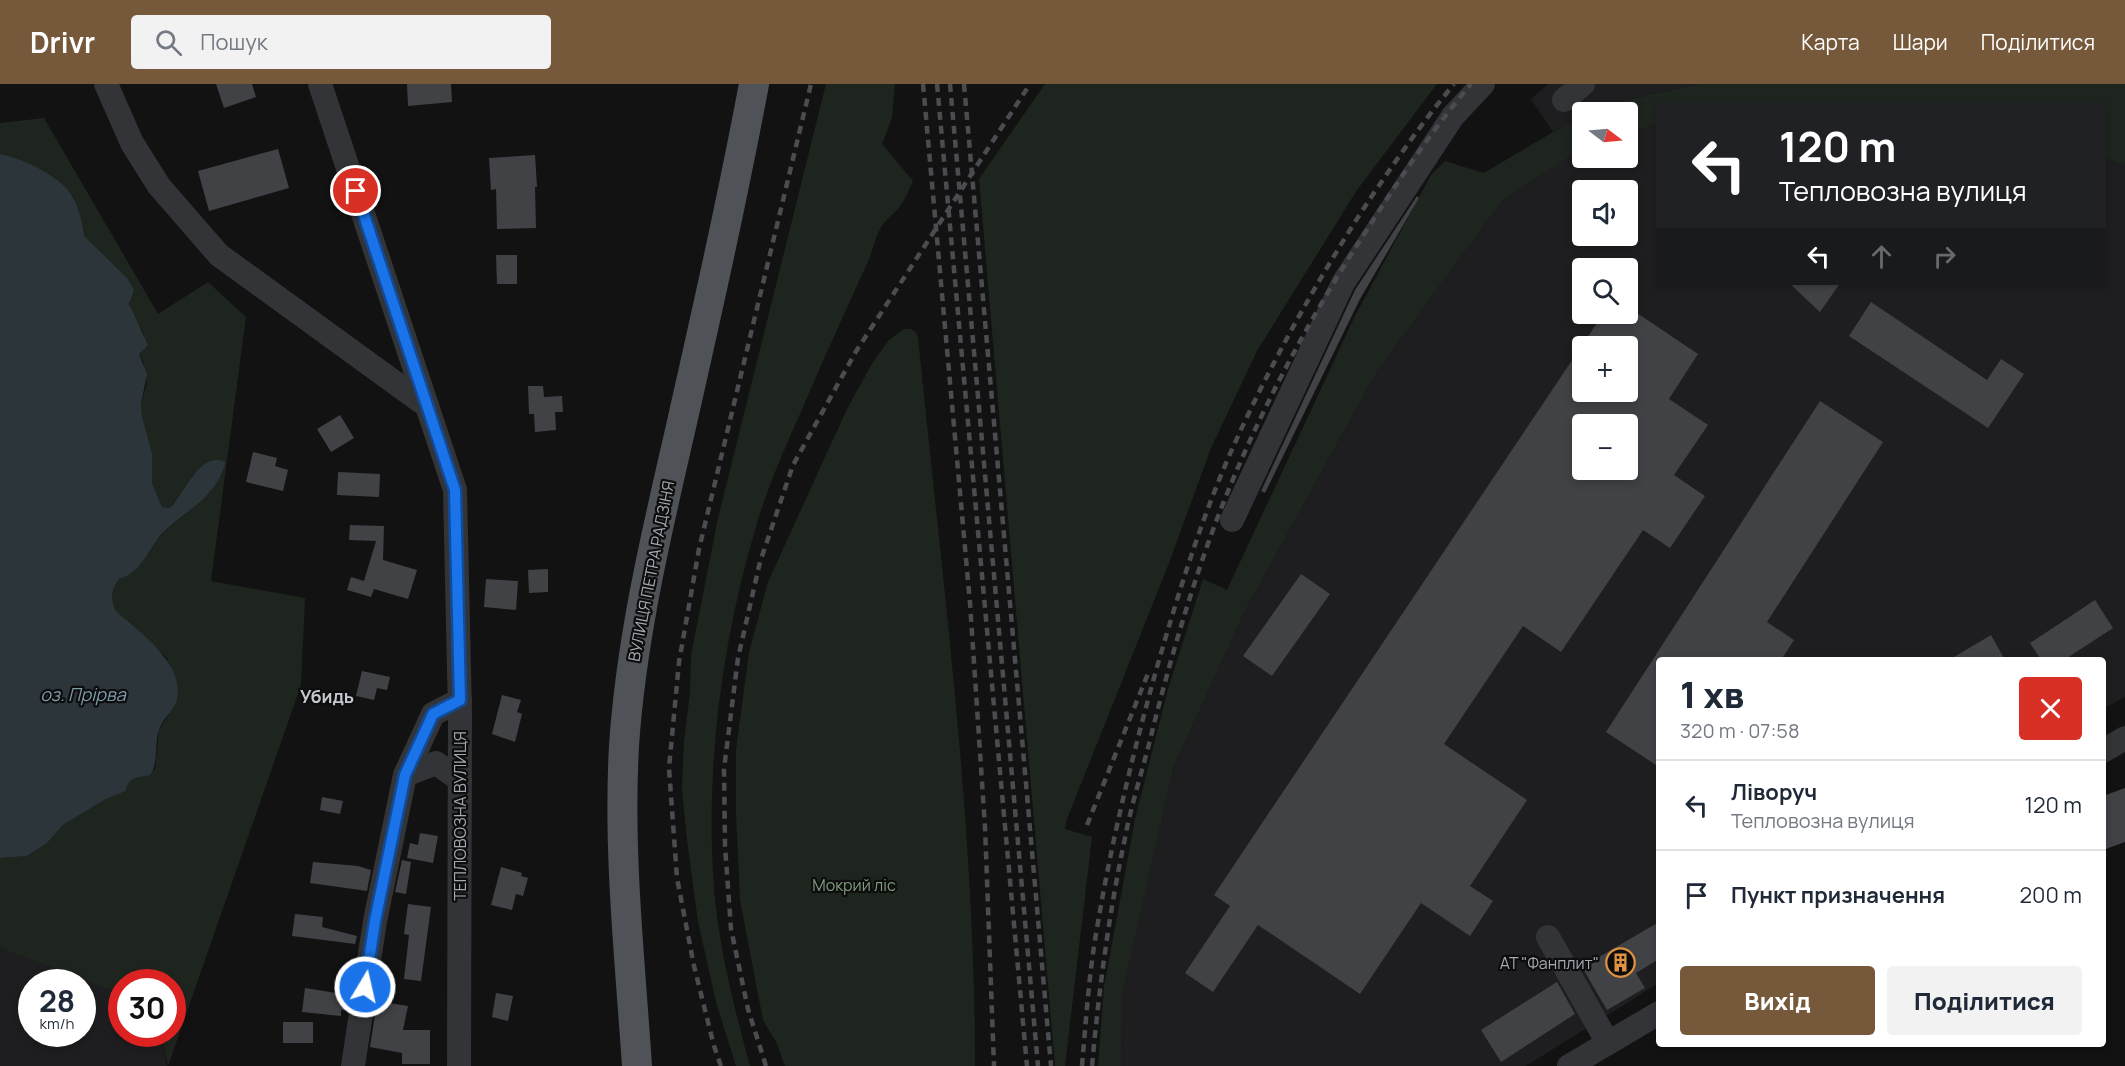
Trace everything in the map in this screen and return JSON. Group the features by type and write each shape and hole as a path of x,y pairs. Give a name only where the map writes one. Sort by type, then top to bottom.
{"main road":[{"name":"ВУЛИЦЯ ПЕТРА РАДЗІНЯ","path":"637,1066 622,827 624,746 634,655 659,521 732,203 754,84"}],"street":[{"path":"106,84 132,143 159,186 219,255 427,406"},
{"name":"ТЕПЛОВОЗНА ВУЛИЦЯ","path":"320,84 455,490 460,700 459,1066"},
{"path":"1232,519 1343,283 1453,116 1483,84"},
{"path":"1564,100 1583,84"},
{"path":"353,1066 375,921 405,775 433,714 460,700"},
{"path":"2106,749 2125,738"},
{"path":"405,775 436,763 460,780"},
{"path":"1548,937 1608,1043"},
{"path":"1569,1066 1656,1015"}],"shaded area":[{"path":"1548,84 1700,84 1617,102 1572,102 1572,122 1553,132 1531,99"},
{"name":"АТ \"Фанплит\"","path":"1656,124 1656,285 2106,285 2106,158 2125,166 2125,697 2106,707 2106,657 1656,657 1656,985 1526,1066 1121,1066 1122,995 1174,766 1246,609 1378,370 1502,201 1572,156 1572,168 1638,168 1638,130"},
{"path":"0,948 55,969 18,969 18,1047 96,1047 96,984 108,989 108,1047 163,1047 167,1066 0,1066"}],"green space":[{"path":"826,84 895,84 892,118 882,144 913,181 900,206 879,231 870,257 780,460 757,523 734,612 714,750 712,842 719,933 750,1066 736,1066 716,1002 698,922 686,832 682,788 691,655 718,518"},
{"path":"1045,84 1437,84 1357,190 1257,351 1211,448 1169,563 1067,819 1065,829 1092,837 1065,1066 1055,1066 979,179"},
{"path":"1700,84 2125,84 2125,166 2106,158 2106,102 1656,102 1656,124 1638,130 1638,102 1617,102"},
{"path":"44,118 158,314 208,282 246,317 211,581 305,598 301,685 186,1014 186,969 108,969 108,989 96,984 96,969 55,969 0,948 0,858 27,856 47,843 63,825 106,799 126,791 127,783 132,778 140,777 155,769 159,730 175,705 178,692 167,658 116,611 112,599 113,591 119,579 138,567 170,527 206,497 220,478 225,465 194,474 170,508 162,507 152,483 152,453 142,416 141,404 147,383 143,361 139,354 144,334 132,312 130,298 84,236 79,210 67,189 40,169 19,159 0,154 0,123"},
{"path":"1572,122 1572,156 1502,201 1378,370 1246,609 1174,766 1122,995 1121,1066 1098,1066 1104,987 1135,819 1168,689 1203,579 1227,590 1354,318 1431,175 1445,161 1484,173"},
{"name":"Мокрий ліс","path":"904,329 916,332 918,337 956,701 974,975 975,1066 785,1066 776,1042 763,1020 740,900 736,750 749,652 768,582 847,409 873,362 889,340"},
{"path":"164,1047 175,1047 168,1066"}],"water":[{"name":"оз. Прірва","path":"0,154 19,159 40,169 67,189 79,210 84,236 127,278 134,290 129,304 148,345 139,354 147,374 141,404 142,416 152,453 152,483 162,507 170,508 201,467 217,460 225,462 225,465 220,478 205,497 160,536 138,567 119,579 113,591 112,599 116,611 160,651 169,663 178,689 176,703 159,730 153,770 150,775 131,780 126,791 106,799 63,825 47,843 27,856 0,858"}],"building":[{"path":"216,84 252,84 256,97 224,108"},
{"path":"407,84 451,84 452,102 408,106"},
{"path":"278,149 289,188 209,211 198,171"},
{"path":"535,155 536,228 497,229 496,189 491,190 489,158"},
{"path":"1417,196 1419,198 1360,299 1265,493 1261,491 1355,290"},
{"path":"496,255 517,255 517,284 497,284"},
{"path":"1791,285 1839,285 1820,312"},
{"path":"1871,302 1987,380 2001,359 2024,374 1988,428 1849,336"},
{"path":"1638,314 1698,354 1669,399 1708,425 1674,475 1705,496 1670,548 1643,530 1561,652 1523,626 1444,744 1527,800 1470,886 1493,901 1470,936 1421,903 1360,994 1258,925 1213,992 1185,973 1230,906 1214,895 1572,360 1572,402 1638,402 1638,336 1588,336 1596,324 1638,324"},
{"path":"528,386 543,386 544,397 562,396 563,412 555,412 556,430 535,432 534,414 529,414"},
{"path":"1820,401 1883,442 1767,622 1794,640 1783,657 1656,657 1656,765 1606,732"},
{"path":"340,415 354,438 331,452 317,429"},
{"path":"253,452 277,458 275,466 288,470 283,491 246,482"},
{"path":"338,472 380,474 379,497 337,495"},
{"path":"350,525 384,526 383,560 417,570 408,599 374,589 371,597 347,590 351,577 364,581 376,541 349,540"},
{"path":"548,569 548,592 529,593 528,570"},
{"path":"1301,574 1330,594 1272,676 1243,656"},
{"path":"486,579 518,581 516,610 484,607"},
{"path":"2095,600 2113,628 2069,657 2039,657 2030,643"},
{"path":"1991,635 2003,657 1954,657"},
{"path":"362,671 390,677 387,690 377,688 374,700 356,696"},
{"path":"502,695 521,700 517,712 522,714 515,742 492,734"},
{"path":"2125,788 2125,842 2106,849 2106,795"},
{"path":"322,797 343,801 340,814 320,810"},
{"path":"420,833 438,836 433,863 407,858 410,843 418,845"},
{"path":"402,860 411,862 406,894 395,892"},
{"path":"313,862 358,866 371,870 367,891 310,883"},
{"path":"501,867 522,873 521,876 528,878 523,896 516,894 512,910 491,905"},
{"path":"408,904 431,907 421,981 404,979 409,935 404,934"},
{"path":"295,914 323,917 322,927 357,936 355,944 292,936"},
{"name":"АТ \"Фанплит\"","path":"1656,924 1656,961 1636,973 1645,988 1607,1010 1582,967"},
{"path":"1557,982 1575,1014 1501,1062 1481,1030"},
{"path":"305,988 349,995 347,1011 341,1010 341,1016 302,1012"},
{"path":"496,993 513,996 508,1021 492,1017"},
{"path":"377,1001 408,1006 403,1030 430,1030 430,1064 402,1064 402,1053 370,1047"},
{"path":"283,1022 313,1022 313,1043 283,1043"}],"railway":[{"path":"721,1066 694,966 677,878 669,768 679,662 699,549 811,84"},
{"path":"923,84 970,603 985,827 994,1066"},
{"path":"937,84 1027,1066"},
{"path":"950,84 1038,1066"},
{"path":"964,84 1051,1066"},
{"path":"766,1066 748,1009 731,929 725,846 724,769 738,658 760,562 793,465 855,353 1030,84"},
{"path":"1082,1066 1094,945 1124,796 1166,637 1215,491 1226,462 1266,378 1327,268 1394,164 1454,84"},
{"path":"1092,1066 1109,923 1130,814 1185,614 1225,498 1280,379 1322,302 1405,172 1443,118 1471,84"},
{"path":"1087,825 1149,671"}],"place":[{"name":"АТ \"Фанплит\"","path":"1620,963"}],"district":[{"name":"Убидь","path":"327,697"}],"route":[{"path":"356,191 455,490 460,700 433,714 405,775 375,921 365,987"}]}
